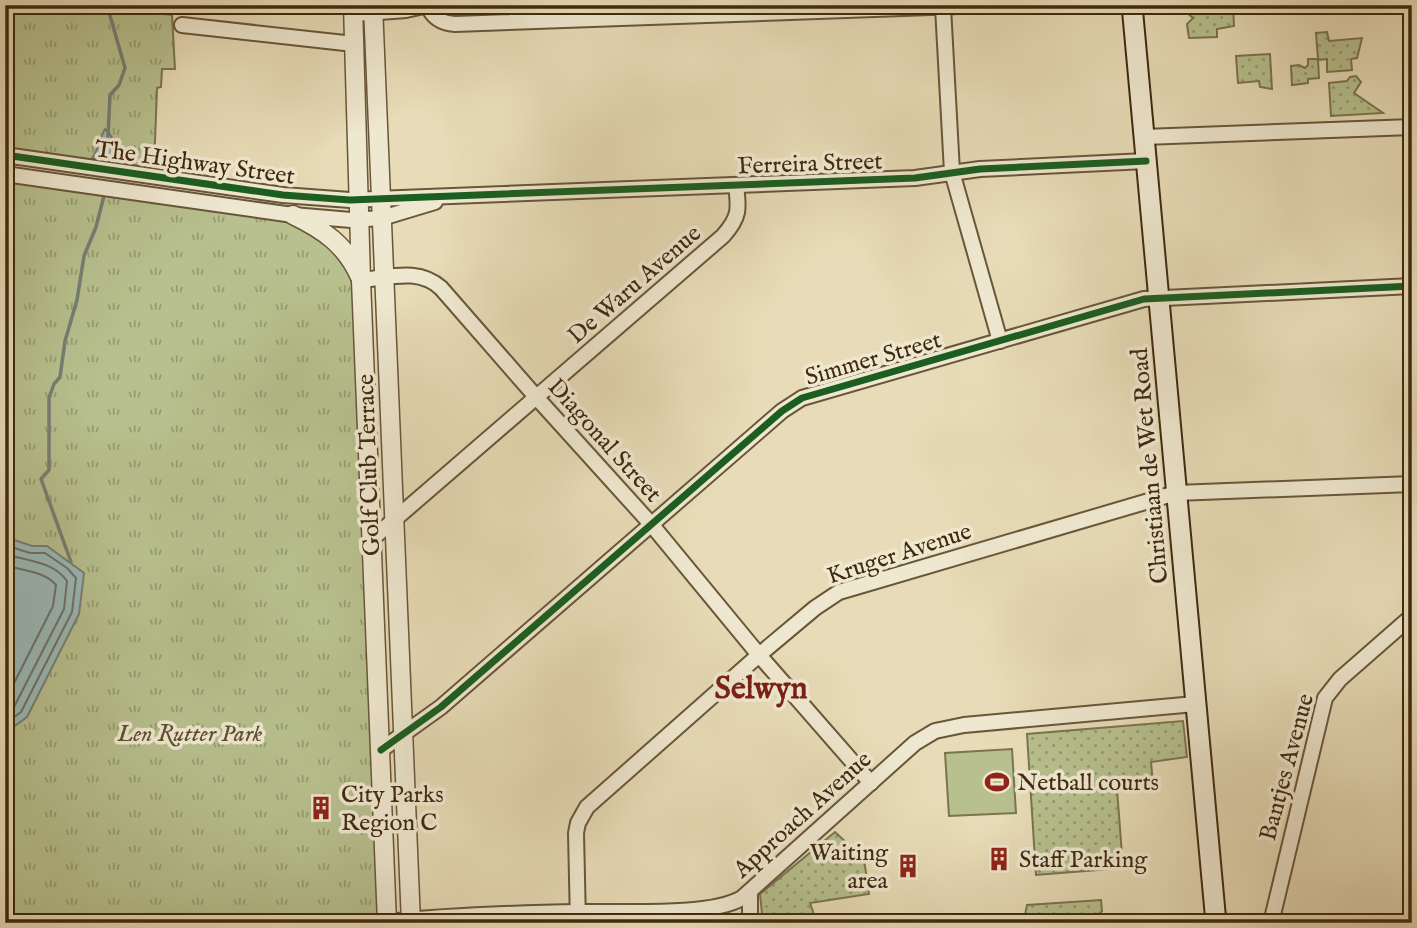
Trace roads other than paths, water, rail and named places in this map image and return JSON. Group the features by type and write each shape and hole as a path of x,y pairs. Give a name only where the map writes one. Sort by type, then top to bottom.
{"main road":[{"name":"Christiaan de Wet Road","path":"1132,5 1216,923"}],"street":[{"path":"353,9 428,5 443,23 455,24 987,5"},
{"path":"943,7 952,172 1000,341"},
{"name":"Golf Club Terrace","path":"353,9 387,922"},
{"name":"Golf Club Terrace","path":"373,9 411,921"},
{"path":"182,25 354,44"},
{"path":"1144,137 1412,127"},
{"name":"The Highway Street","path":"5,155 304,198 380,198"},
{"name":"Ferreira Street","path":"380,198 915,178 990,168 1146,161"},
{"name":"The Highway Street","path":"5,174 293,215 361,220 382,218"},
{"name":"De Waru Avenue","path":"372,538 395,521 723,236 737,218 736,185"},
{"name":"Ferreira Street","path":"382,218 436,201 474,194"},
{"path":"293,215 322,229 338,242 352,260 361,280"},
{"name":"Diagonal Street","path":"361,280 417,275 436,283 651,524 759,655 871,783"},
{"name":"Simmer Street","path":"381,750 440,707 792,403 812,394 1121,304 1157,297 1412,286"},
{"name":"Kruger Avenue","path":"578,917 576,833 587,807 759,655 815,608 839,592 1176,494 1412,484"},
{"name":"Bantjes Avenue","path":"1271,923 1325,698 1340,679 1412,616"},
{"name":"Approach Avenue","path":"387,922 578,917 713,909 734,903 750,892 915,743 935,731 954,726 1195,704"},
{"path":"750,892 751,923"}],"water":[{"path":"105,129 115,144 115,162 92,158"},
{"path":"5,537 32,546 47,546 84,573 79,614 27,717 5,733"}],"waterway":[{"path":"107,5 125,68 119,85 110,95 108,136"},
{"path":"71,562 41,479 49,470 49,398 60,377 84,256 96,227 105,192"}],"place":[{"name":"Netball courts","path":"997,782"},
{"name":"City Parks Region C","path":"321,808"},
{"name":"Staff Parking","path":"999,859"},
{"name":"Waiting area","path":"908,866"}],"district":[{"name":"Selwyn","path":"761,687"}],"park label":[{"name":"Len Rutter Park","path":"190,733"}]}
